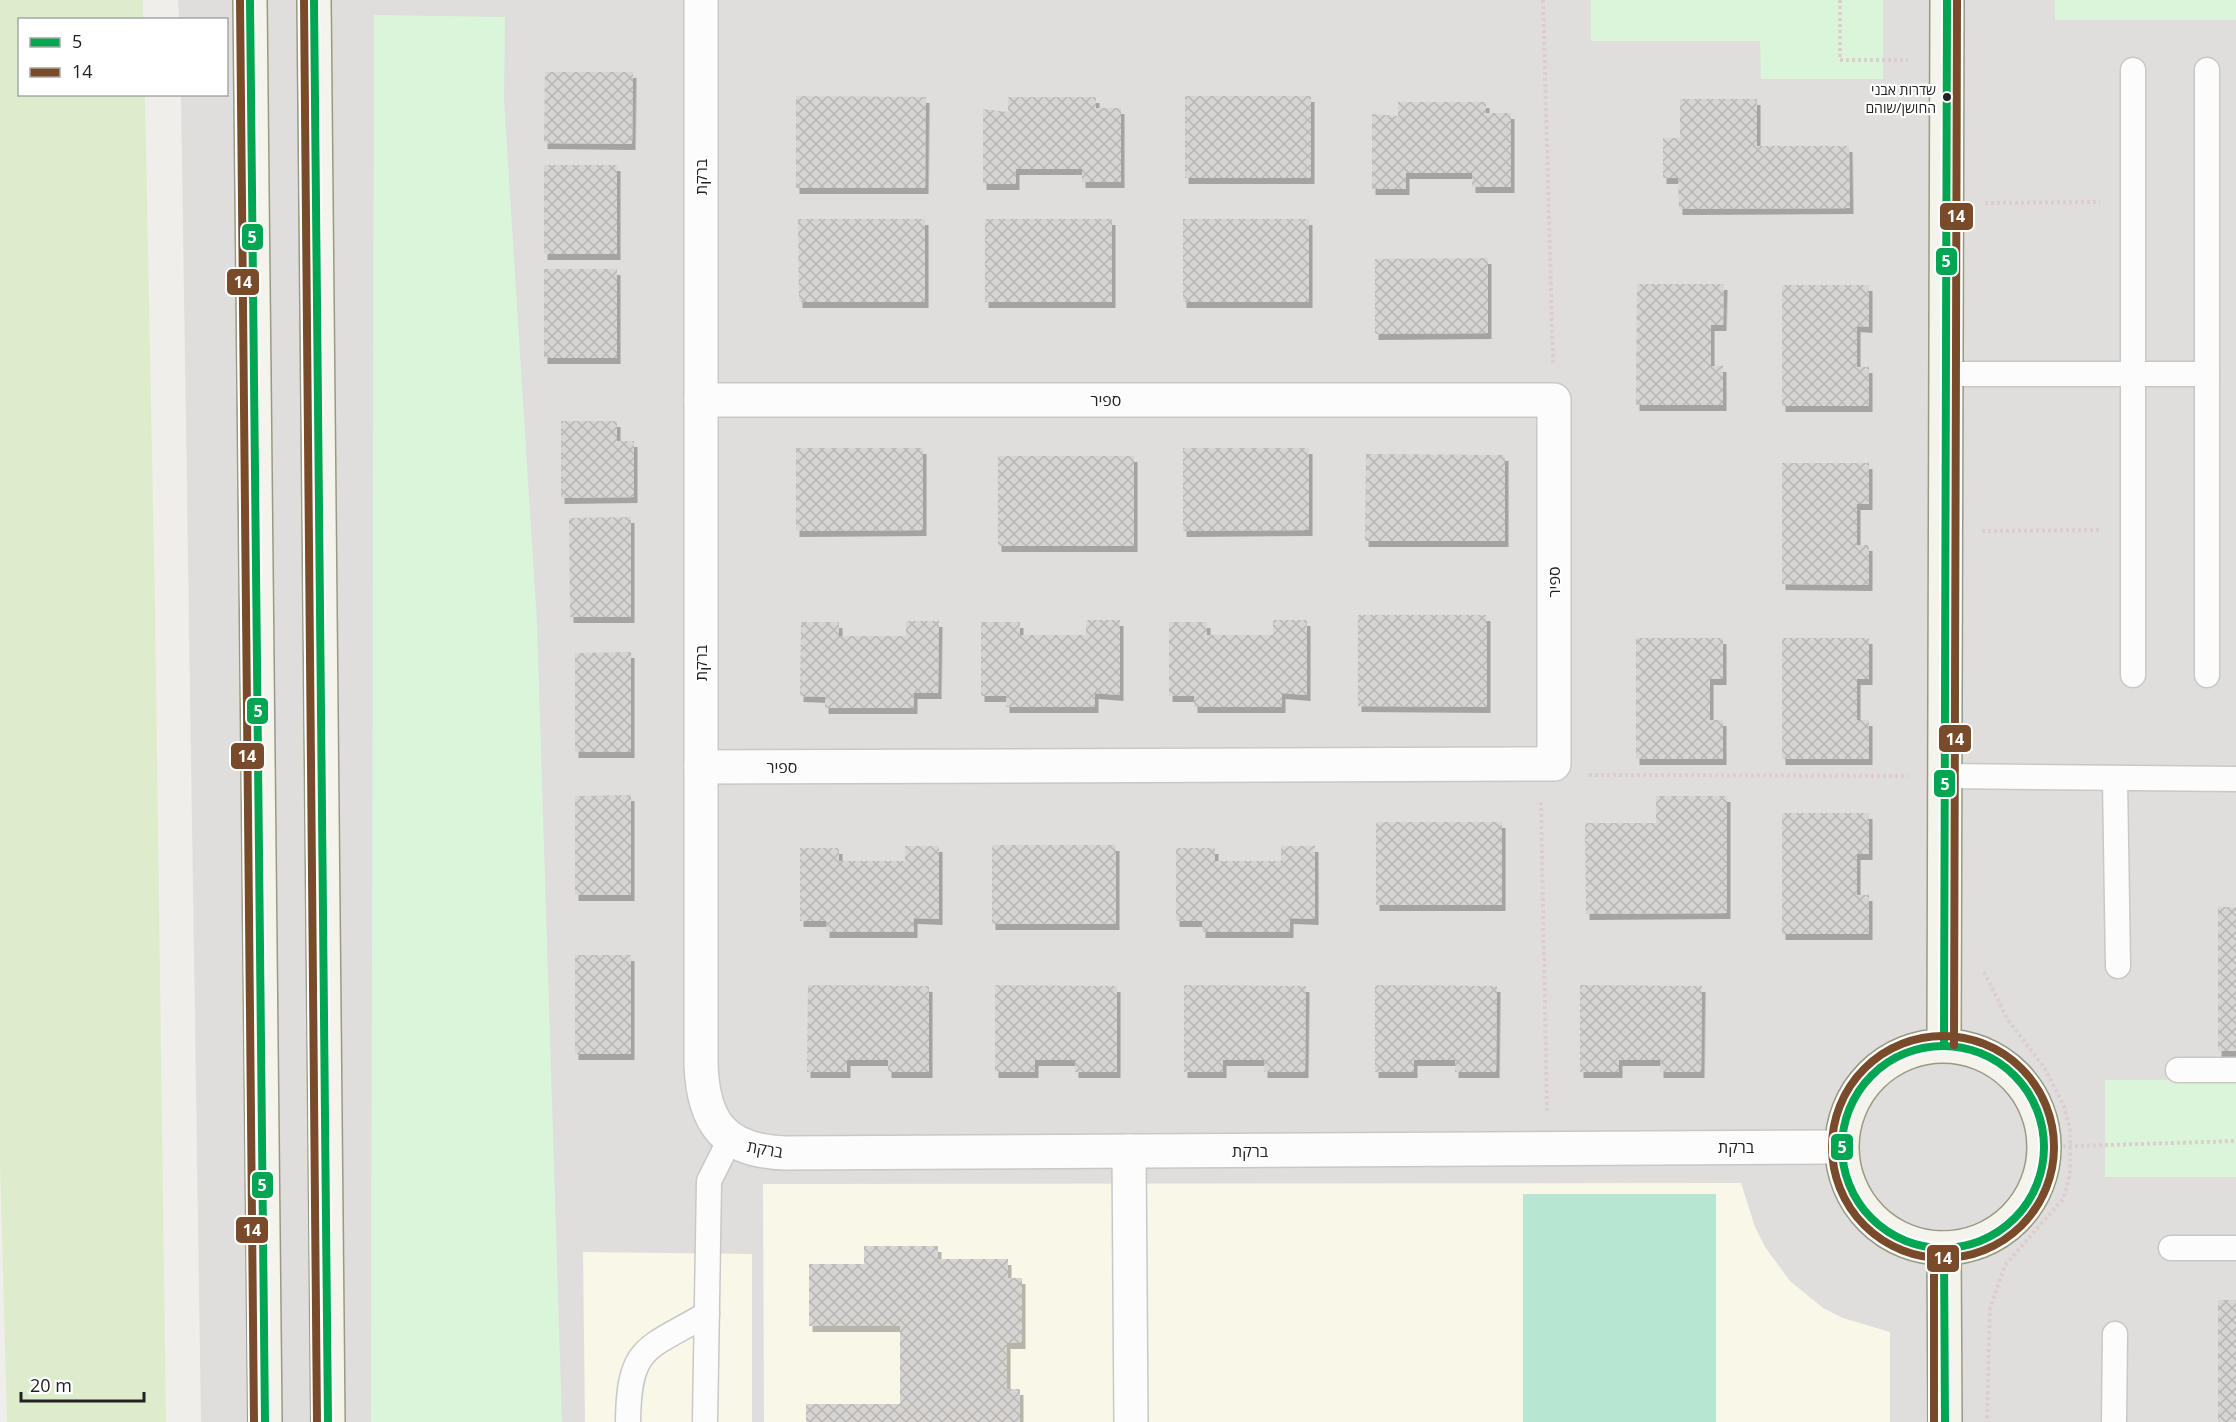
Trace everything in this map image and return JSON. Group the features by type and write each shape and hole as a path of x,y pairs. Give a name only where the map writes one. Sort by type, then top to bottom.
{"main road":[{"path":"250,0 265,1422"},
{"path":"315,0 328,1422"},
{"path":"1944,1045 1947,776 1947,0"},
{"path":"1944,1045 1975,1050 2003,1065 2026,1087 2058,1146 2026,1207 2003,1229 1975,1244 1944,1248 1912,1244 1883,1229 1861,1207 1846,1178 1841,1147 1846,1115 1861,1087 1883,1065 1912,1050 1944,1045"},
{"path":"1944,1248 1945,1422"}],"street":[{"name":"ברקת","path":"701,0 702,1080 707,1109 721,1131 730,1139 754,1150 785,1154 1841,1147"},
{"name":"ספיר","path":"701,400 1554,400 1547,765 701,767"},
{"path":"1129,1151 1131,1422"}],"lane":[{"path":"2133,70 2133,675"},
{"path":"2207,70 2207,675"},
{"path":"1947,374 2207,374"},
{"path":"1947,776 2236,779"},
{"path":"2115,779 2118,966"},
{"path":"2178,1070 2236,1070"},
{"path":"705,1422 709,1181 730,1139"},
{"path":"2171,1248 2236,1248"},
{"path":"628,1422 628,1390 635,1364 643,1352 707,1314"},
{"path":"2114,1422 2115,1334"}],"path":[{"path":"1543,0 1554,400"},
{"path":"1840,0 1840,60 1947,60"},
{"path":"1947,204 2133,202"},
{"path":"1947,531 2133,530"},
{"path":"1548,1149 1547,765 1581,775 1947,776"},
{"path":"1979,962 2008,1020 2044,1067 2063,1104 2070,1129 2058,1146"},
{"path":"2058,1146 2236,1141"},
{"path":"1987,1422 1990,1308 2005,1265 2063,1199 2070,1175 2058,1146"}],"shaded area":[{"path":"178,0 2236,0 2236,1422 201,1422 181,96 228,96 228,18 179,18"},
{"path":"1741,1183 1755,1227 1765,1247 1790,1281 1823,1308 1843,1318 1890,1332 1890,1422 764,1422 763,1184"},
{"path":"583,1252 752,1254 752,1422 585,1422"}],"green space":[{"path":"0,0 143,0 143,18 18,18 18,96 145,96 155,608 166,1422 7,1422 0,1159"},
{"path":"1591,0 1883,0 1883,79 1761,79 1760,41 1591,41"},
{"path":"2055,0 2236,0 2236,20 2055,20"},
{"path":"374,15 505,17 504,100 537,623 562,1422 371,1422"},
{"path":"2105,1080 2236,1080 2236,1177 2105,1177"},
{"path":"1523,1194 1716,1194 1716,1422 1523,1422"}],"building":[{"path":"545,72 633,72 632,144 544,143"},
{"path":"796,96 926,97 925,188 796,188"},
{"path":"1185,96 1311,96 1311,178 1185,178"},
{"path":"1008,97 1096,97 1096,108 1121,108 1121,182 1082,182 1082,169 1016,169 1016,184 983,184 983,109 1008,112"},
{"path":"1680,99 1757,99 1757,146 1849,146 1850,208 1679,209 1678,178 1663,178 1663,138 1680,138"},
{"path":"1398,102 1486,102 1486,113 1511,113 1511,187 1472,187 1472,173 1406,173 1406,189 1372,189 1372,114 1398,116"},
{"path":"544,165 617,165 617,254 544,254"},
{"path":"798,219 925,219 925,302 799,302"},
{"path":"985,219 1112,219 1112,302 985,302"},
{"path":"1183,219 1309,219 1309,302 1183,302"},
{"path":"1488,258 1488,333 1375,334 1375,259"},
{"path":"544,269 617,269 617,358 544,358"},
{"path":"1637,284 1724,284 1723,325 1711,325 1711,366 1723,366 1723,405 1636,405"},
{"path":"1782,285 1869,285 1869,327 1857,326 1857,367 1869,367 1869,406 1782,406"},
{"path":"561,421 617,421 617,441 634,441 634,497 561,498"},
{"path":"796,448 923,448 923,530 796,531"},
{"path":"1183,448 1309,448 1309,530 1183,531"},
{"path":"1366,454 1505,455 1505,541 1365,541"},
{"path":"998,456 1134,456 1134,546 998,546"},
{"path":"1782,463 1869,463 1869,504 1857,504 1857,545 1869,545 1869,585 1782,584"},
{"path":"631,517 631,617 570,617 569,518"},
{"path":"1358,615 1487,615 1487,707 1358,706"},
{"path":"1086,620 1120,620 1120,695 1095,693 1095,707 1006,707 1006,696 981,696 981,622 1020,622 1020,635 1086,635"},
{"path":"1273,620 1307,620 1307,695 1282,693 1282,707 1194,707 1194,696 1169,696 1169,622 1207,622 1207,635 1273,635"},
{"path":"906,621 939,621 938,693 914,693 914,708 825,708 825,697 800,696 801,622 839,622 839,636 906,636"},
{"path":"1636,638 1723,638 1723,679 1710,679 1710,720 1723,720 1723,759 1636,759"},
{"path":"1782,638 1869,638 1869,679 1857,679 1857,720 1869,720 1869,759 1782,759"},
{"path":"631,652 631,752 575,752 575,653"},
{"path":"631,795 631,895 575,895 575,796"},
{"path":"1656,796 1727,796 1727,913 1586,914 1585,823 1656,823"},
{"path":"1782,813 1869,813 1869,854 1857,854 1857,895 1869,895 1869,934 1782,934"},
{"path":"1376,822 1502,822 1502,905 1376,905"},
{"path":"992,845 1116,845 1116,924 992,924"},
{"path":"905,846 939,846 939,919 914,918 914,932 826,932 826,921 800,921 800,848 839,848 839,861 905,861"},
{"path":"1281,846 1315,846 1315,919 1290,918 1290,932 1202,932 1202,921 1176,921 1176,848 1215,848 1215,861 1281,861"},
{"path":"2218,907 2236,907 2236,1051 2218,1051"},
{"path":"575,955 631,955 631,1054 575,1054"},
{"path":"808,985 929,986 929,1072 888,1072 888,1060 847,1060 847,1072 807,1072"},
{"path":"995,985 1117,986 1117,1072 1075,1072 1075,1060 1035,1060 1035,1072 995,1072"},
{"path":"1184,985 1306,986 1305,1072 1264,1072 1264,1060 1223,1060 1223,1072 1184,1072"},
{"path":"1375,985 1497,986 1496,1072 1455,1072 1455,1060 1414,1060 1414,1072 1375,1072"},
{"path":"1580,985 1702,986 1701,1072 1660,1072 1660,1060 1619,1060 1619,1072 1580,1072"},
{"path":"864,1246 938,1246 938,1259 1008,1259 1008,1278 1022,1278 1022,1343 1007,1343 1007,1389 1020,1389 1020,1422 806,1422 806,1404 900,1404 900,1326 809,1326 809,1264 864,1264"},
{"path":"2218,1300 2236,1300 2236,1422 2218,1422"}],"transit line":[{"name":"14","path":"240,0 254,1422"},
{"name":"5","path":"250,0 265,1422"},
{"name":"14","path":"304,0 317,1422"},
{"name":"5","path":"314,0 328,1422"},
{"name":"5","path":"1944,1045 1947,0"},
{"name":"14","path":"1954,1045 1957,0"},
{"name":"14","path":"1932,1036 1954,1036 1986,1044 2005,1054 2022,1068 2036,1085 2046,1104 2052,1125 2054,1147 2052,1169 2046,1190 2036,1209 2022,1226 2005,1240 1975,1254 1954,1258 1932,1258 1911,1254 1890,1245 1872,1233 1857,1218 1845,1200 1836,1179 1832,1158 1832,1136 1836,1115 1845,1094 1857,1076 1872,1061 1890,1049 1911,1040 1932,1036"},
{"name":"5","path":"1943,1046 1972,1050 1991,1058 2021,1083 2032,1099 2040,1118 2044,1147 2040,1176 2032,1195 2007,1225 1991,1236 1972,1244 1943,1248 1914,1244 1895,1236 1865,1211 1854,1195 1846,1176 1842,1147 1846,1118 1854,1099 1879,1069 1895,1058 1914,1050 1943,1046"},
{"name":"14","path":"1934,1248 1934,1422"},
{"name":"5","path":"1944,1248 1945,1422"}],"place":[{"name":"שדרות אבני החושן/שוהם","path":"1947,97"}]}
